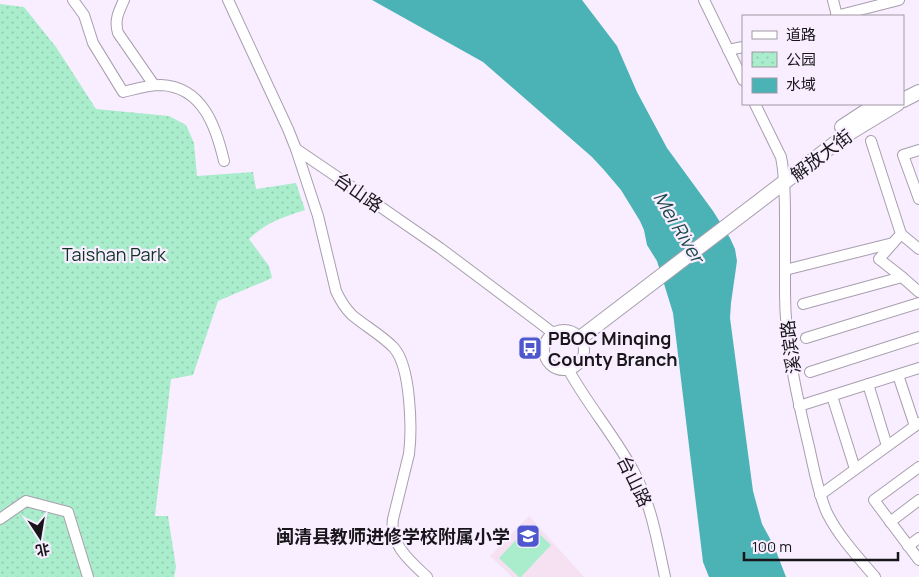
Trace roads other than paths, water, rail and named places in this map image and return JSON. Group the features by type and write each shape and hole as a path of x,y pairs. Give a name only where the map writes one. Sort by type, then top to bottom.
{"main road":[{"path":"904,89 919,82"},
{"path":"904,100 919,92"},
{"name":"解放大街","path":"577,336 784,178 846,135 894,105"},
{"name":"解放大街","path":"784,178 861,108"}],"street":[{"path":"73,0 84,15 93,43 123,92 154,85 171,87 198,101 204,108 218,136 224,161"},
{"path":"124,0 116,19 118,33 154,85"},
{"path":"228,0 296,150 316,209 336,291 352,315 395,349 402,364 408,396 410,444 393,519 393,530 401,550 428,577"},
{"path":"704,0 742,78"},
{"path":"833,0 837,15"},
{"path":"841,15 899,0"},
{"path":"728,50 742,47"},
{"name":"溪滨路","path":"756,105 781,156 784,178 786,314 792,369 795,391 820,495 834,526 875,577"},
{"path":"871,141 900,234 919,249"},
{"name":"台山路","path":"296,150 346,182 440,248 553,333"},
{"path":"919,150 903,156 917,185 919,199"},
{"path":"900,234 879,259 919,292"},
{"path":"785,270 893,243"},
{"path":"803,304 902,277"},
{"path":"806,338 919,303"},
{"path":"562,330 577,336 583,343 584,350 579,362 574,367 561,370 550,364 544,352 546,340 553,333 562,330"},
{"path":"810,372 919,337"},
{"path":"799,406 919,368"},
{"name":"台山路","path":"568,369 626,458 640,483 650,510 665,577"},
{"path":"820,495 917,424 898,375"},
{"path":"868,384 887,446"},
{"path":"832,396 855,469"},
{"path":"919,467 874,500 919,560"},
{"path":"890,522 919,500"},
{"path":"0,520 26,501 68,512 88,577"},
{"path":"908,546 919,538"}],"water":[{"name":"Mei River","path":"372,0 582,0 617,46 637,92 667,148 713,211 735,249 737,261 730,318 753,491 762,524 774,546 786,577 709,577 703,562 673,313 657,261 647,245 644,230 621,190 592,157 483,62"}],"place":[{"name":"PBOC Minqing County Branch","path":"530,348"},
{"name":"闽清县教师进修学校附属小学","path":"528,536"}],"park label":[{"name":"Taishan Park","path":"114,254"}]}
